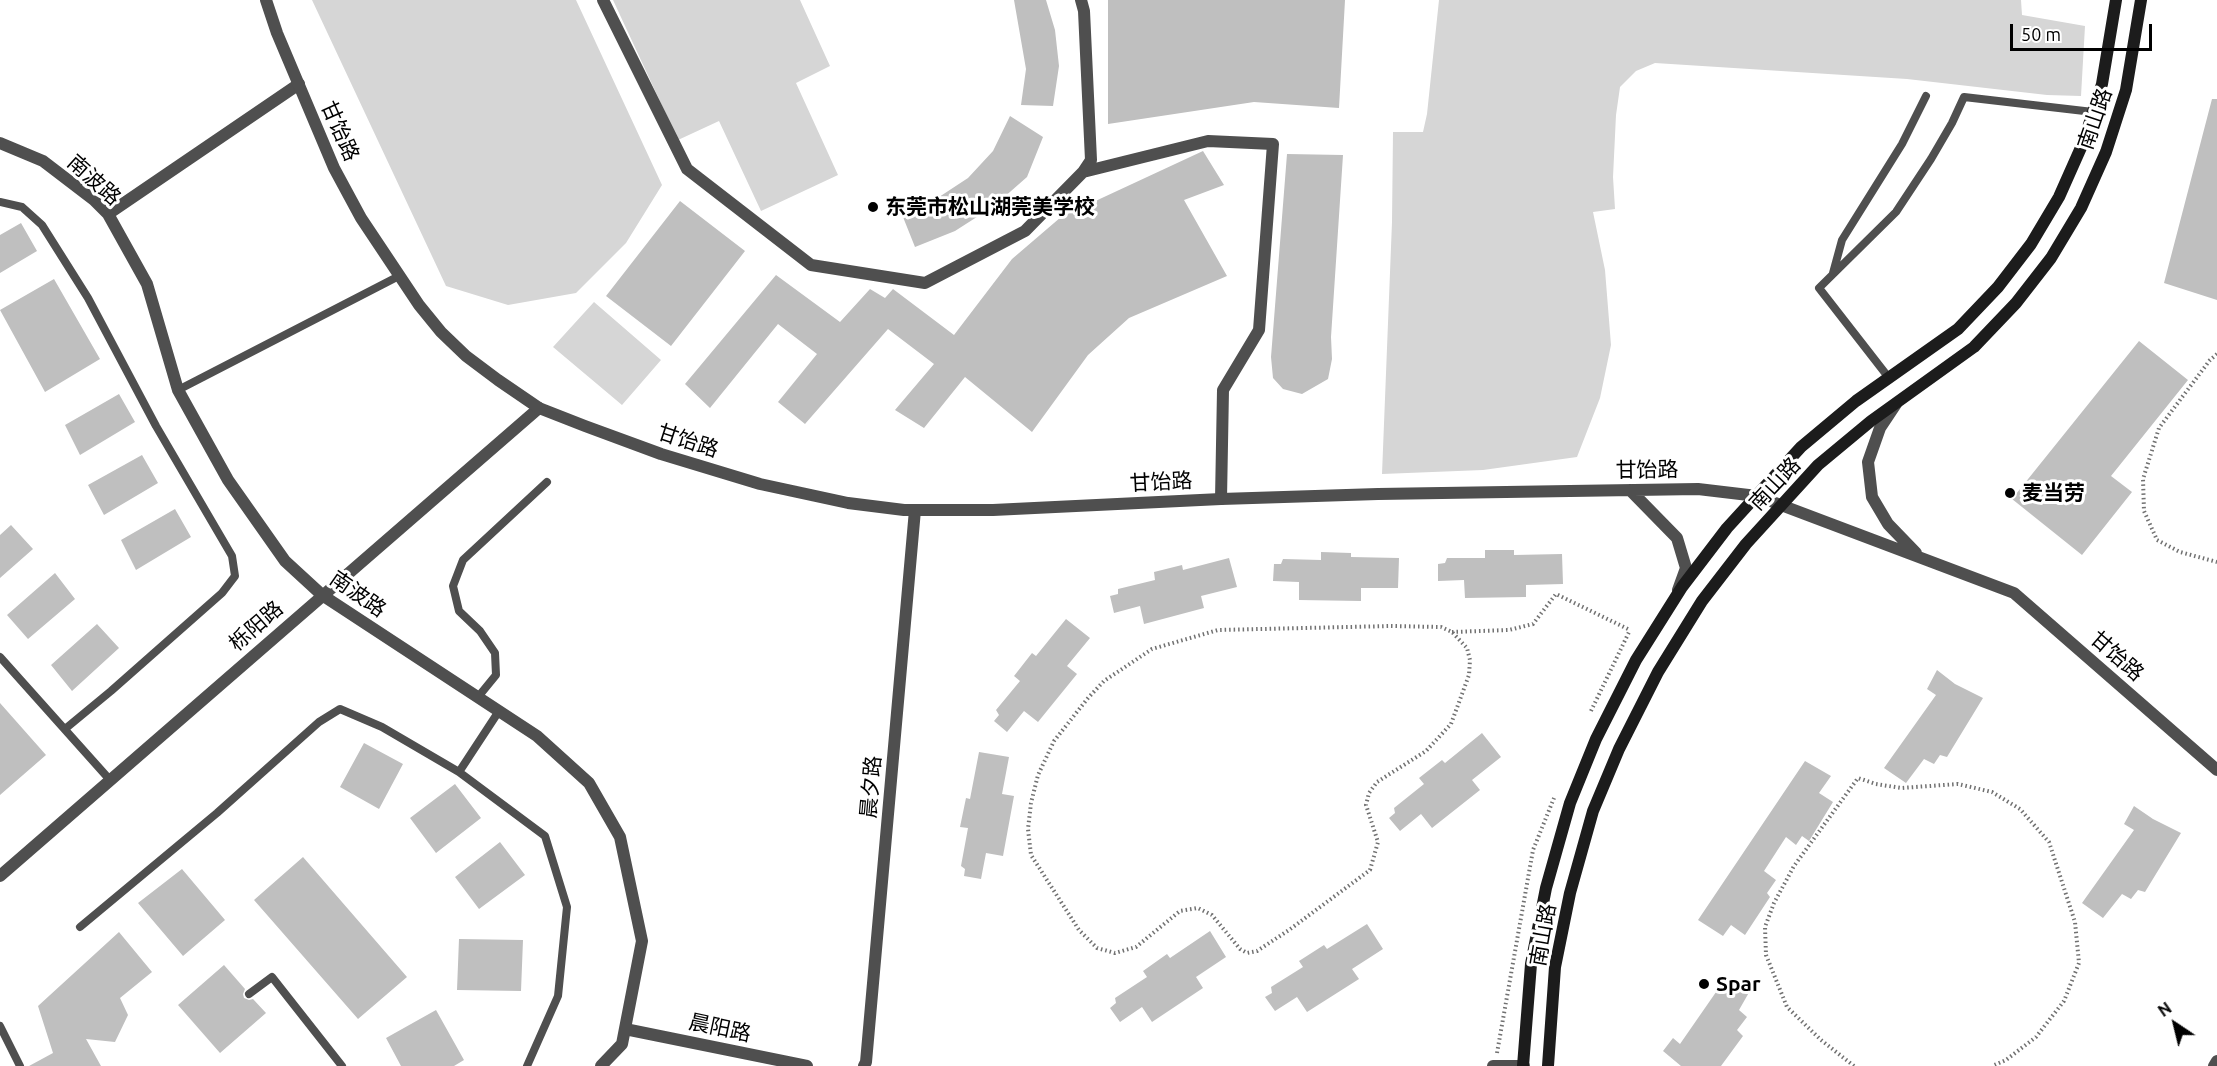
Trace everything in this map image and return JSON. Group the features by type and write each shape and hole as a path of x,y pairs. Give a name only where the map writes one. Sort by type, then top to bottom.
{"main road":[{"name":"南山路","path":"1524,1066 1531,964 1546,888 1570,803 1596,739 1636,660 1676,598 1727,528 1801,447 1856,402 1958,329 1998,287 2031,244 2059,197 2083,143 2102,84 2116,0"},
{"name":"南山路","path":"1548,1066 1555,967 1570,893 1593,811 1614,759 1658,672 1702,601 1746,544 1818,465 1871,421 1974,347 2016,303 2057,248 2081,208 2106,152 2128,80 2141,0"}],"street":[{"name":"甘饴路","path":"266,0 298,84 334,168 361,218 399,276 441,332 466,356 539,408 661,454 760,484 848,503 915,510 993,510 1221,499 1630,490 1698,489 1757,496 2014,593 2217,770"},
{"path":"603,0 687,169 811,265 925,283 1025,231 1083,172 1091,160 1084,11 1080,0"},
{"path":"108,214 298,84"},
{"path":"1083,172 1208,141 1273,144 1259,330 1223,390 1221,499"},
{"name":"南波路","path":"0,143 43,161 94,200 108,214 147,284 178,390 228,480 285,561 322,595 537,736 589,783 620,837 642,941 622,1044 601,1066"},
{"path":"1896,403 1880,428 1868,462 1872,497 1888,524 1918,556"},
{"name":"栎阳路","path":"0,876 539,408"},
{"path":"1630,490 1677,538 1686,567 1676,598"},
{"name":"晨夕路","path":"864,1066 915,510"},
{"name":"晨阳路","path":"625,1029 807,1066"},
{"path":"2214,1066 2217,1061"},
{"path":"1493,1066 1524,1066"}],"lane":[{"path":"1832,274 1842,240 1902,144 1926,96"},
{"path":"1889,378 1819,288 1896,212 1931,159 1964,97 2093,112"},
{"path":"0,202 22,207 42,225 88,298 156,426 232,556 235,576 222,593 111,691 64,729"},
{"path":"178,390 399,276"},
{"path":"478,698 496,675 495,654 480,631 459,611 453,586 463,560 547,482"},
{"path":"0,657 110,780"},
{"path":"80,927 217,813 319,722 340,709 382,727 459,772 545,836 567,907 558,996 527,1066"},
{"path":"459,772 499,711"},
{"path":"249,994 272,977 342,1066"},
{"path":"0,1026 20,1066"}],"path":[{"path":"2217,354 2210,360 2159,428 2143,479 2144,512 2157,540 2180,552 2217,562"},
{"path":"1452,632 1467,648 1470,660 1469,675 1451,724 1426,751 1377,782 1369,793 1366,805 1378,842 1370,870 1276,940 1257,951 1247,953 1240,949 1212,915 1197,908 1180,911 1136,947 1115,953 1096,948 1080,930 1031,855 1028,829 1038,775 1054,741 1104,681 1152,649 1218,630 1391,626 1441,627 1452,632 1509,630 1533,624 1556,594 1650,639"},
{"path":"1854,1066 1821,1040 1787,1007 1766,955 1765,927 1774,903 1794,866 1858,778 1900,788 1958,784 1992,792 2020,809 2049,842 2075,922 2079,963 2064,1001 2036,1038 2006,1060 1992,1066"}],"shaded area":[{"path":"312,0 576,0 662,185 626,243 576,293 508,305 446,286"},
{"path":"613,0 800,0 830,66 796,83 838,175 761,211 719,121 678,140"},
{"path":"1439,0 2021,0 2022,15 2085,26 2081,96 2047,95 1907,79 1655,63 1636,71 1620,87 1616,115 1613,177 1615,209 1593,212 1605,270 1611,345 1600,398 1577,457 1483,470 1382,474 1392,222 1393,132 1423,132 1427,114"},
{"path":"594,302 661,360 622,405 553,347"}],"building":[{"path":"1014,0 1046,0 1055,30 1059,66 1053,106 1021,105 1026,69"},
{"path":"1108,0 1345,0 1339,108 1254,102 1108,124"},
{"path":"2212,99 2217,99 2217,300 2164,283"},
{"path":"1010,116 1043,137 1027,177 994,206 955,231 915,247 901,212 936,199 968,178 993,151"},
{"path":"1203,151 1224,185 1184,200 1227,276 1129,318 1088,355 1032,432 965,377 924,428 895,410 934,364 888,329 805,424 778,402 817,354 778,324 710,408 685,384 776,275 840,322 870,289 885,298 893,289 954,335 1012,259 1061,217"},
{"path":"1287,154 1343,155 1331,337 1332,359 1328,379 1302,394 1283,389 1273,378 1271,357"},
{"path":"680,201 745,251 671,346 606,296"},
{"path":"21,223 37,251 0,273 0,235"},
{"path":"54,279 100,359 45,392 0,310"},
{"path":"2139,341 2188,380 2111,476 2132,492 2082,555 2012,499"},
{"path":"119,394 135,422 80,455 65,425"},
{"path":"142,455 158,483 104,515 88,485"},
{"path":"175,509 191,537 136,570 121,540"},
{"path":"11,525 33,549 0,578 0,535"},
{"path":"1485,550 1514,550 1514,555 1562,554 1563,584 1526,585 1526,597 1465,598 1464,580 1438,581 1438,564 1445,563 1447,558 1485,558"},
{"path":"1321,552 1351,553 1351,557 1399,558 1398,588 1361,588 1361,601 1299,600 1299,582 1273,581 1274,564 1281,564 1283,559 1321,560"},
{"path":"1229,558 1237,587 1201,596 1204,608 1144,624 1140,606 1114,613 1110,596 1118,594 1118,589 1155,580 1154,572 1182,565 1183,570"},
{"path":"55,573 75,599 28,639 7,615"},
{"path":"1066,619 1090,638 1067,666 1077,674 1038,722 1024,711 1007,732 994,721 999,715 996,710 1020,681 1014,676 1032,653 1036,656"},
{"path":"97,624 119,648 72,691 51,665"},
{"path":"1937,670 1955,684 1983,698 1947,757 1940,755 1934,764 1924,759 1906,783 1884,768 1936,695 1927,689"},
{"path":"0,703 46,755 0,795"},
{"path":"1482,733 1501,757 1472,780 1480,790 1432,828 1421,814 1400,831 1389,818 1395,813 1394,808 1424,784 1419,778 1442,760 1445,763"},
{"path":"364,743 403,764 379,809 340,787"},
{"path":"979,752 1009,757 1002,794 1014,796 1003,856 986,853 981,879 964,876 965,869 961,866 968,828 960,827 966,798 970,799"},
{"path":"1805,761 1831,776 1819,793 1833,802 1809,841 1802,836 1796,845 1786,837 1764,871 1776,880 1767,893 1770,897 1745,935 1731,925 1723,936 1698,920"},
{"path":"455,784 481,818 436,853 410,818"},
{"path":"2134,806 2153,819 2181,833 2145,892 2138,890 2131,899 2122,894 2103,918 2082,903 2134,830 2124,824"},
{"path":"500,842 525,875 479,909 455,877"},
{"path":"303,857 407,977 358,1019 254,900"},
{"path":"182,869 225,920 183,956 138,903"},
{"path":"1367,924 1383,949 1352,969 1359,979 1307,1012 1297,997 1275,1011 1265,997 1272,993 1271,987 1303,967 1299,961 1324,945 1327,949"},
{"path":"1210,931 1226,957 1196,977 1203,988 1152,1022 1142,1007 1120,1022 1110,1008 1116,1003 1115,998 1147,977 1143,971 1167,954 1170,958"},
{"path":"119,932 152,972 120,998 128,1015 115,1042 86,1039 101,1066 29,1066 53,1053 38,1006"},
{"path":"459,939 523,940 521,991 457,990"},
{"path":"224,965 245,989 244,998 253,999 266,1013 220,1053 178,1005"},
{"path":"1723,982 1730,986 1733,982 1751,989 1739,1010 1747,1017 1737,1030 1743,1036 1721,1066 1681,1066 1663,1051 1673,1038 1680,1044"},
{"path":"436,1010 464,1060 454,1066 401,1066 386,1038"}],"place":[{"name":"东莞市松山湖莞美学校","path":"873,207"},
{"name":"麦当劳","path":"2010,493"},
{"name":"Spar","path":"1704,984"}]}
